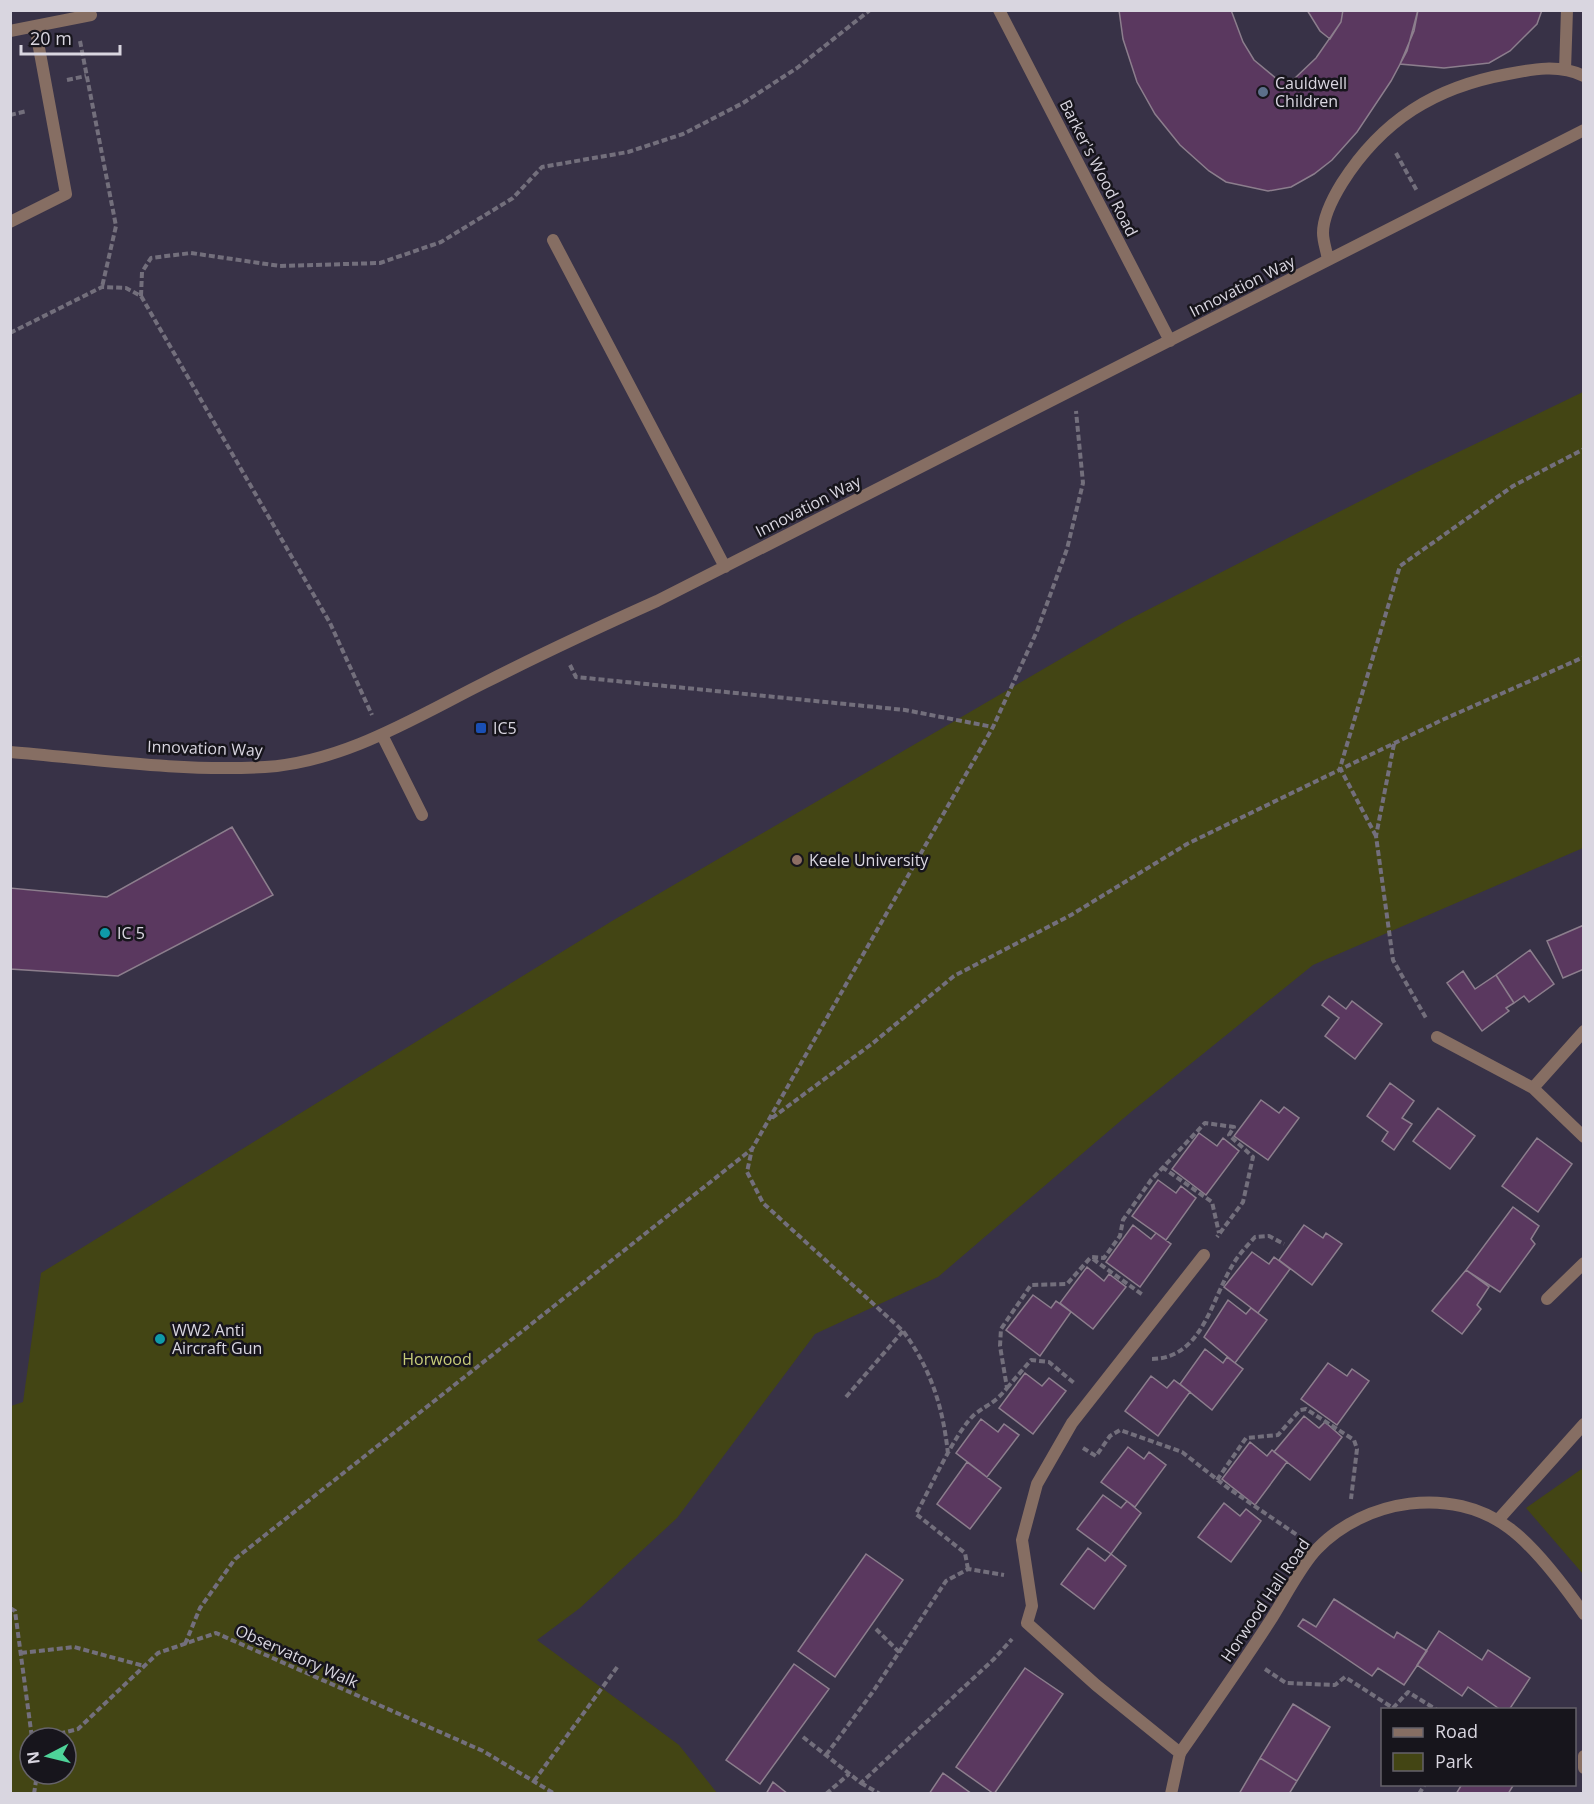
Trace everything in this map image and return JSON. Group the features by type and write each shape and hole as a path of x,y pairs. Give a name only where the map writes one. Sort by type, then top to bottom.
{"street":[{"name":"Barker's Wood Road","path":"999,10 1170,341"},
{"path":"1565,70 1567,10"},
{"path":"10,31 91,15"},
{"path":"10,222 66,194 34,26"},
{"path":"1328,260 1323,232 1334,196 1361,154 1384,131 1425,101 1470,81 1541,68 1565,70 1584,76"},
{"name":"Innovation Way","path":"10,752 178,766 266,767 323,757 382,735 560,645 724,567 1584,130"},
{"path":"553,240 724,567"},
{"path":"382,735 422,815"},
{"path":"1533,1088 1584,1031"},
{"path":"1437,1037 1533,1088 1584,1137"},
{"path":"1180,1753 1096,1685 1027,1623 1032,1606 1022,1540 1036,1484 1064,1437 1204,1255"},
{"path":"1547,1299 1584,1263"},
{"path":"1498,1520 1584,1424"},
{"name":"Horwood Hall Road","path":"1171,1794 1180,1753 1247,1657 1316,1549 1351,1523 1388,1508 1416,1501 1453,1503 1498,1520 1511,1529 1563,1585 1584,1614"},
{"path":"1584,1756 1584,1768"}],"path":[{"path":"141,296 142,272 151,258 191,253 280,266 380,262 441,242 513,198 542,167 628,152 683,134 743,103 797,68 870,10"},
{"path":"75,18 116,226 102,287"},
{"path":"1384,131 1428,210"},
{"path":"10,333 102,287 126,288 141,296 330,623 382,735"},
{"path":"948,1454 944,1413 918,1352 903,1332 764,1203 747,1172 752,1149 993,727 1037,631 1067,549 1083,483 1074,390"},
{"path":"1376,836 1340,768 1400,566 1513,486 1584,449"},
{"path":"560,645 576,677 904,710 993,727"},
{"path":"769,1120 873,1043 954,976 1071,915 1186,844 1340,768 1584,657"},
{"path":"1394,743 1376,836 1393,960 1437,1037"},
{"path":"1091,1257 1104,1258 1120,1236 1123,1220 1162,1167 1205,1123 1234,1127 1229,1135 1253,1156 1243,1202 1204,1255"},
{"path":"185,1644 200,1608 235,1559 752,1149"},
{"path":"1162,1167 1212,1203 1220,1234"},
{"path":"1122,1360 1160,1359 1178,1354 1191,1343 1214,1304 1231,1267 1255,1237 1269,1236 1284,1244"},
{"path":"1091,1257 1145,1297 1153,1321"},
{"path":"1007,1388 1000,1346 1002,1329 1031,1285 1067,1284 1091,1257"},
{"path":"846,1397 903,1332"},
{"path":"968,1569 964,1552 916,1514 948,1454 975,1415 995,1403 1031,1360 1048,1362 1073,1381 1084,1409"},
{"path":"1217,1480 1246,1438 1278,1435 1300,1410 1313,1411 1354,1440 1357,1449 1352,1480 1351,1523"},
{"path":"1064,1437 1096,1456 1110,1436 1120,1430 1182,1452 1217,1480 1316,1549"},
{"path":"826,1755 900,1653 946,1581 968,1569 1004,1575 1032,1606"},
{"path":"10,1608 15,1611 30,1726"},
{"path":"861,1783 994,1659 1027,1623"},
{"path":"876,1629 900,1653"},
{"name":"Observatory Walk","path":"78,1729 158,1653 216,1633 483,1751 555,1794"},
{"path":"21,1653 74,1647 144,1666"},
{"path":"1247,1657 1286,1683 1335,1686 1345,1677 1393,1708 1408,1692 1434,1708"},
{"path":"534,1781 618,1666"},
{"path":"803,1737 861,1783 880,1794"},
{"path":"826,1794 849,1774"}],"shaded area":[{"name":"Keele University","path":"11,11 1583,11 1583,1793 11,1794"}],"green space":[{"name":"Horwood","path":"1583,392 1583,848 1313,965 1131,1112 938,1277 815,1334 677,1518 580,1608 537,1640 679,1745 717,1793 11,1793 11,1406 23,1402 41,1273 612,921 1124,622 1415,473"},
{"path":"1583,1468 1583,1574 1526,1508"}],"building":[{"name":"Cauldwell Children","path":"1119,10 1231,10 1243,42 1254,60 1278,80 1294,79 1316,58 1341,22 1343,10 1418,10 1407,51 1391,81 1357,132 1332,160 1314,174 1291,187 1268,191 1226,182 1209,171 1180,145 1155,114 1137,82 1123,39"},
{"path":"1307,10 1343,10 1341,22 1330,39 1320,31"},
{"path":"1418,10 1542,10 1537,24 1510,51 1489,63 1444,68 1400,64 1414,31"},
{"name":"IC 5","path":"232,827 273,895 118,976 10,969 10,888 107,897"},
{"path":"1584,925 1584,969 1563,978 1547,941"},
{"path":"1530,950 1554,984 1529,1002 1524,996 1514,1003 1496,975"},
{"path":"1463,971 1475,989 1496,975 1514,1003 1506,1008 1509,1011 1482,1031 1447,983"},
{"path":"1329,996 1346,1009 1352,1001 1382,1024 1355,1059 1325,1036 1339,1018 1322,1005"},
{"path":"1390,1083 1414,1101 1402,1118 1412,1124 1394,1150 1382,1141 1388,1132 1367,1116"},
{"path":"1261,1100 1279,1113 1284,1107 1299,1118 1268,1160 1234,1136"},
{"path":"1438,1108 1475,1136 1450,1169 1413,1141"},
{"path":"1199,1133 1217,1146 1223,1138 1239,1151 1206,1195 1172,1169"},
{"path":"1537,1138 1572,1164 1538,1212 1502,1186"},
{"path":"1158,1180 1176,1193 1181,1186 1196,1198 1166,1240 1132,1216"},
{"path":"1513,1207 1539,1226 1531,1239 1535,1244 1500,1292 1466,1270"},
{"path":"1133,1225 1151,1239 1156,1233 1171,1244 1140,1287 1106,1262"},
{"path":"1304,1225 1323,1238 1326,1233 1342,1244 1312,1285 1279,1260"},
{"path":"1252,1252 1269,1264 1274,1257 1290,1269 1258,1313 1224,1287"},
{"path":"1087,1267 1104,1281 1109,1274 1126,1287 1093,1329 1060,1303"},
{"path":"1466,1270 1489,1287 1477,1305 1481,1309 1462,1334 1432,1311"},
{"path":"1033,1295 1051,1308 1056,1301 1071,1312 1040,1356 1006,1330"},
{"path":"1228,1300 1246,1314 1251,1308 1267,1320 1235,1363 1204,1337"},
{"path":"1205,1349 1223,1363 1227,1357 1243,1369 1212,1410 1180,1384"},
{"path":"1328,1363 1347,1376 1352,1369 1369,1381 1337,1425 1301,1399"},
{"path":"1025,1373 1042,1386 1049,1378 1066,1391 1033,1434 999,1408"},
{"path":"1151,1376 1167,1388 1174,1380 1190,1392 1158,1436 1125,1411"},
{"path":"1304,1416 1319,1428 1325,1422 1342,1437 1310,1480 1274,1452"},
{"path":"981,1419 998,1432 1004,1424 1019,1435 987,1477 956,1453"},
{"path":"1250,1442 1267,1456 1272,1450 1287,1462 1255,1505 1222,1479"},
{"path":"1128,1447 1144,1459 1149,1452 1166,1465 1135,1507 1101,1482"},
{"path":"967,1462 1001,1488 970,1529 937,1504"},
{"path":"1103,1495 1121,1508 1127,1501 1141,1513 1111,1554 1077,1529"},
{"path":"1224,1503 1240,1516 1246,1509 1261,1521 1231,1562 1198,1537"},
{"path":"1088,1548 1105,1561 1111,1554 1126,1566 1094,1609 1061,1584"},
{"path":"866,1554 903,1580 835,1677 798,1651"},
{"path":"1334,1599 1394,1638 1397,1632 1427,1651 1404,1685 1378,1668 1372,1676 1298,1626 1303,1619 1316,1627"},
{"path":"1439,1631 1482,1660 1488,1650 1530,1678 1510,1708 1498,1708 1468,1687 1462,1696 1417,1665"},
{"path":"794,1664 829,1689 760,1784 726,1760"},
{"path":"1025,1668 1063,1694 994,1794 956,1767"},
{"path":"1293,1704 1330,1727 1297,1781 1260,1758"},
{"path":"1260,1758 1297,1781 1289,1794 1239,1794"},
{"path":"943,1773 972,1794 929,1794"},
{"path":"773,1782 788,1794 766,1794"},
{"path":"1461,1786 1513,1786 1508,1794 1456,1794"}],"place":[{"name":"Cauldwell Children","path":"1263,92"},
{"name":"IC5","path":"481,728"},
{"name":"Keele University","path":"797,860"},
{"name":"IC 5","path":"105,933"},
{"name":"WW2 Anti Aircraft Gun","path":"160,1339"}]}
